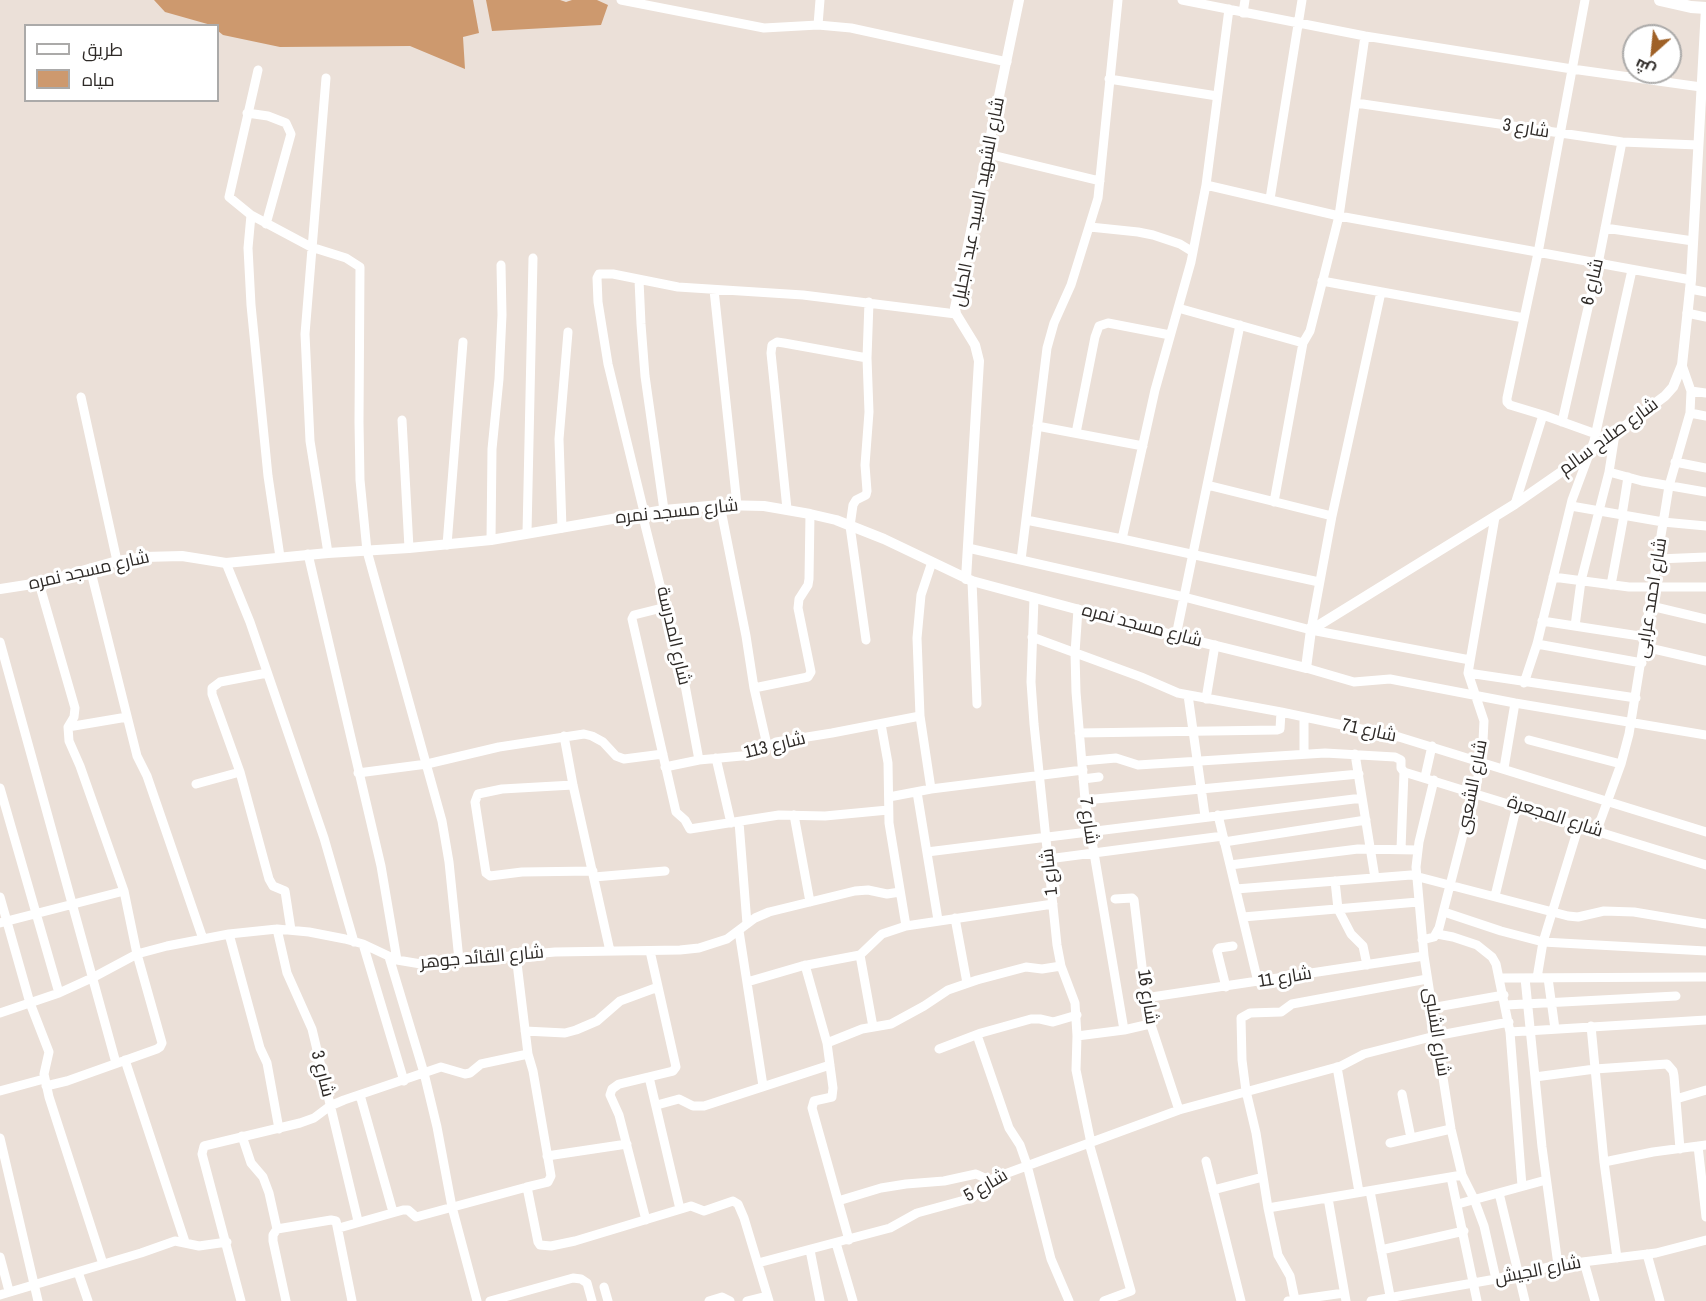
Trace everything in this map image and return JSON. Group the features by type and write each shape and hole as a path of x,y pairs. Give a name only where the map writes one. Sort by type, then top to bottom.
{"main road":[{"path":"1660,0 1695,4"}],"street":[{"path":"621,0 764,28 818,25 865,31 1007,62"},
{"path":"818,25 820,0"},
{"name":"شارع الشهيد السيد عبد الجليل","path":"969,580 968,548 979,361 975,345 956,314 956,301 1019,0"},
{"path":"1021,560 1050,336 1071,285 1090,227 1100,181 1118,0"},
{"path":"1182,0 1365,36 1701,87"},
{"path":"1243,13 1245,0"},
{"path":"1270,200 1302,0"},
{"path":"1585,0 1538,253 1507,402 1596,434"},
{"name":"شارع صلاح سالم","path":"1311,630 1515,504 1665,396 1678,376 1682,365 1690,285 1701,143 1701,87 1695,4"},
{"path":"1122,539 1170,335 1193,252 1206,185 1229,9"},
{"path":"1274,502 1303,343 1310,331 1339,216 1365,36"},
{"path":"258,70 229,197 251,216 311,247 355,261 361,271 360,480 367,551 442,821 449,862 459,960"},
{"path":"326,78 305,334 310,441 328,553"},
{"path":"1109,79 1217,96"},
{"name":"شارع 3","path":"1356,103 1622,142 1701,143"},
{"path":"247,113 268,116 286,123 291,134 266,224"},
{"name":"شارع 6","path":"1562,422 1598,264 1622,142"},
{"path":"988,154 1100,181"},
{"path":"1206,185 1339,216 1632,270 1690,285 1706,292"},
{"path":"251,216 248,248 251,315 267,476 280,557"},
{"path":"1090,227 1153,235 1180,244 1193,252"},
{"path":"1605,228 1693,241"},
{"path":"527,533 533,258"},
{"path":"491,540 492,449 502,315 501,265"},
{"path":"1524,683 1537,644 1571,506 1596,434 1632,270"},
{"name":"شارع المدرسة","path":"639,280 605,273 599,274 597,278 598,302 608,364 666,607 699,760"},
{"path":"664,510 645,376 639,280 678,287 803,295 956,314"},
{"path":"1322,281 1524,318"},
{"path":"714,290 737,505"},
{"path":"1306,668 1332,516 1381,292"},
{"path":"866,640 850,526 853,505 856,500 866,495 867,491 865,465 869,412 867,358 869,302"},
{"path":"1178,308 1303,343"},
{"path":"1687,313 1706,317"},
{"path":"1076,433 1095,337 1100,326 1108,323 1170,335"},
{"path":"1176,636 1240,325"},
{"path":"562,528 559,439 568,332"},
{"path":"447,545 463,342"},
{"path":"787,509 772,345 777,342 867,358"},
{"name":"شارع احمد عرابى","path":"1598,830 1621,764 1632,723 1669,486 1690,413 1691,391 1682,365"},
{"path":"1691,391 1706,393"},
{"path":"81,397 117,561"},
{"path":"1690,413 1706,416"},
{"path":"1515,504 1543,415"},
{"path":"402,420 409,548"},
{"path":"1037,426 1143,446"},
{"path":"1575,626 1581,581 1609,472 1615,434"},
{"path":"1675,462 1706,468"},
{"path":"1609,472 1706,492"},
{"path":"1611,585 1628,477"},
{"path":"1207,485 1332,516"},
{"path":"720,505 767,746"},
{"name":"شارع مسجد نمره","path":"0,590 39,583 117,561 161,555 226,563 308,554 491,540 664,510 720,505 787,509 850,526 884,539 969,580 1354,682 1390,679 1515,703 1706,735"},
{"path":"1571,506 1663,522 1706,526"},
{"path":"754,688 808,677 811,672 798,608 799,599 809,579 810,514"},
{"path":"1495,517 1468,673 1636,698"},
{"path":"1026,520 1319,582"},
{"path":"968,548 1184,597 1311,630 1470,660"},
{"path":"308,554 381,866 393,958 424,1073 452,1207 477,1301"},
{"path":"1658,559 1706,557"},
{"path":"931,789 920,716 917,623 921,595 932,562"},
{"path":"226,563 250,622 404,1081"},
{"path":"90,568 137,756 147,776 203,939"},
{"path":"1553,577 1653,588 1706,587"},
{"path":"969,580 977,704"},
{"path":"0,1091 68,1080 157,1049 162,1045 137,954 124,891 69,741 68,727 74,717 74,705 39,583"},
{"name":"شارع 1","path":"1034,598 1031,682 1039,776 1061,966 1071,989 1077,1015 1076,1070 1090,1143 1132,1296"},
{"path":"1651,606 1706,619"},
{"path":"666,607 638,614 632,619 676,812 685,820 690,829 766,817 825,816 888,810"},
{"name":"شارع 7","path":"1078,609 1075,653 1085,800 1124,1030"},
{"path":"1542,621 1645,642 1706,661"},
{"name":"شارع 71","path":"1032,637 1188,695 1281,712 1432,746 1706,832"},
{"path":"0,642 94,977 185,1242"},
{"path":"1537,644 1642,663"},
{"path":"1206,699 1215,645"},
{"path":"267,673 220,682 212,688 212,694 240,772 269,879 273,886 285,891 291,930"},
{"name":"شارع الشعبى","path":"1437,934 1482,761 1484,727 1477,695 1470,684 1468,673"},
{"path":"1188,695 1205,816"},
{"path":"1504,768 1515,703"},
{"path":"1079,733 1279,730 1281,712"},
{"name":"شارع 113","path":"665,767 699,760 752,755 776,742 920,716"},
{"path":"68,727 127,717"},
{"path":"1304,717 1304,754"},
{"path":"881,724 888,763 888,810 906,926"},
{"path":"358,773 427,764 499,747 584,734 603,742 616,756 624,759 663,754"},
{"path":"564,736 610,951"},
{"path":"1529,740 1621,764"},
{"name":"شارع الشلبى","path":"1432,746 1416,876 1422,940 1451,1129 1462,1175 1484,1226 1496,1279"},
{"path":"889,797 931,789 1083,770 1116,758 1138,765 1304,754 1355,754 1398,758 1401,760 1401,768 1404,772 1401,849"},
{"path":"1355,754 1375,878"},
{"path":"716,758 735,822 747,924"},
{"path":"1083,770 1099,777"},
{"path":"196,784 240,772"},
{"name":"شارع المجعرة","path":"1404,772 1706,865"},
{"path":"1085,800 1359,774"},
{"path":"573,785 502,789 478,794 475,802 486,873 490,876 522,872 594,874 665,871"},
{"path":"0,788 59,993"},
{"path":"918,792 938,920"},
{"path":"927,852 1362,798"},
{"path":"1495,896 1517,805"},
{"path":"794,815 810,902"},
{"path":"1218,815 1258,982"},
{"path":"1048,860 1366,820"},
{"path":"1537,978 1543,942 1579,825"},
{"path":"1230,865 1306,854 1371,849 1418,850"},
{"path":"1236,889 1416,876 1552,913 1578,916 1604,911 1634,912 1706,924"},
{"path":"1335,881 1338,909 1351,934 1363,946 1367,965"},
{"name":"شارع القائد جوهر","path":"0,1013 59,993 137,954 229,934 277,929 291,930 358,943 393,958 421,964 555,952 699,948 727,939 761,915 860,890 887,894 900,891"},
{"path":"3,922 124,891"},
{"path":"0,897 3,922 49,1052 45,1082 102,1264"},
{"name":"شارع 16","path":"1115,899 1134,900 1150,1024 1179,1110"},
{"path":"1242,917 1418,902"},
{"path":"747,982 805,965 860,955 882,934 906,926 1053,904"},
{"path":"1444,912 1543,942 1706,951"},
{"path":"955,918 967,983"},
{"name":"شارع 3","path":"277,929 287,973 312,1029 358,1221"},
{"path":"739,931 762,1086"},
{"path":"229,934 260,1048 267,1063 279,1129"},
{"path":"1422,940 1430,939 1437,934 1467,940 1485,950 1496,964 1509,1022 1522,1186"},
{"path":"1226,987 1217,951 1219,948 1233,946"},
{"path":"646,1220 619,1114 611,1098 611,1091 620,1084 673,1071 676,1067 650,951"},
{"path":"339,1228 358,1221 407,1210 416,1217 545,1184 550,1180 533,1071 528,1054 516,955"},
{"path":"860,955 873,1027"},
{"name":"شارع 11","path":"1145,998 1424,956"},
{"path":"805,965 827,1043 833,1096 814,1101 812,1104 849,1240"},
{"path":"827,1043 873,1027 891,1024 948,990 967,983 1026,967 1042,969 1061,966"},
{"path":"1500,978 1706,977"},
{"path":"1525,978 1546,1180 1558,1265"},
{"path":"1548,978 1555,1029"},
{"path":"1328,1198 1345,1297 1292,1300 1290,1276 1278,1255 1246,1091 1241,1018 1245,1013 1281,1012 1292,1004 1427,979"},
{"path":"525,1031 565,1033 576,1030 597,1021 620,1001 658,987"},
{"path":"1431,1008 1504,995"},
{"path":"1506,1005 1676,996"},
{"path":"939,1049 1031,1019 1053,1022 1077,1015"},
{"path":"1510,1032 1706,1020"},
{"name":"شارع 5","path":"758,1263 890,1228 917,1213 967,1200 976,1195 988,1182 1027,1165 1179,1110 1337,1067 1364,1054 1436,1036 1509,1022"},
{"path":"1077,1036 1150,1024"},
{"path":"1591,1026 1604,1162 1617,1258"},
{"path":"977,1035 1009,1128 1020,1145 1027,1165 1051,1259 1069,1301"},
{"path":"241,1301 202,1150 207,1145 279,1129 314,1118 330,1106 445,1067 465,1074 470,1073 481,1064 528,1054"},
{"path":"1535,1077 1595,1069 1668,1064 1673,1071 1680,1149"},
{"path":"657,1105 679,1099 693,1106 704,1106 830,1065"},
{"path":"1337,1067 1359,1192"},
{"path":"649,1077 680,1209"},
{"path":"1676,1099 1706,1090"},
{"path":"1402,1094 1412,1138"},
{"path":"360,1095 393,1212"},
{"path":"1390,1143 1451,1129"},
{"path":"242,1136 251,1163 263,1177 267,1186 277,1228 273,1237 286,1301"},
{"path":"0,1138 38,1301"},
{"path":"547,1156 627,1144"},
{"path":"1604,1162 1702,1146 1706,1217"},
{"path":"1206,1161 1241,1301"},
{"path":"838,1201 881,1188 944,1181 976,1174 988,1182"},
{"path":"1268,1208 1462,1175"},
{"path":"1213,1190 1263,1177"},
{"path":"1451,1177 1477,1301"},
{"path":"1458,1204 1546,1180"},
{"path":"527,1187 538,1242 540,1245 551,1246 575,1241 680,1209 694,1206 704,1211 727,1202 736,1202 744,1218 768,1298 747,1301"},
{"path":"1370,1191 1391,1299"},
{"path":"1498,1192 1525,1301"},
{"path":"277,1228 333,1220 337,1222 352,1301"},
{"path":"1381,1250 1464,1231"},
{"name":"شارع الجيش","path":"1371,1301 1518,1275 1558,1265 1647,1254 1706,1240"},
{"path":"0,1257 4,1293 171,1242 185,1242 199,1246 226,1242"},
{"path":"836,1243 853,1301"},
{"path":"810,1250 820,1301"},
{"path":"1647,1254 1660,1301"},
{"path":"1584,1262 1595,1301"},
{"path":"78,1272 88,1301"},
{"path":"490,1301 573,1278 587,1283 592,1301"},
{"path":"604,1287 608,1301"},
{"path":"1104,1301 1132,1296"},
{"path":"709,1301 722,1297 730,1301"}],"water":[{"path":"154,0 473,0 479,33 463,37 465,69 410,46 280,47 223,35 219,32 219,24 207,24 165,12"},
{"path":"486,0 560,0 566,2 597,0 608,5 601,25 492,31"}]}
